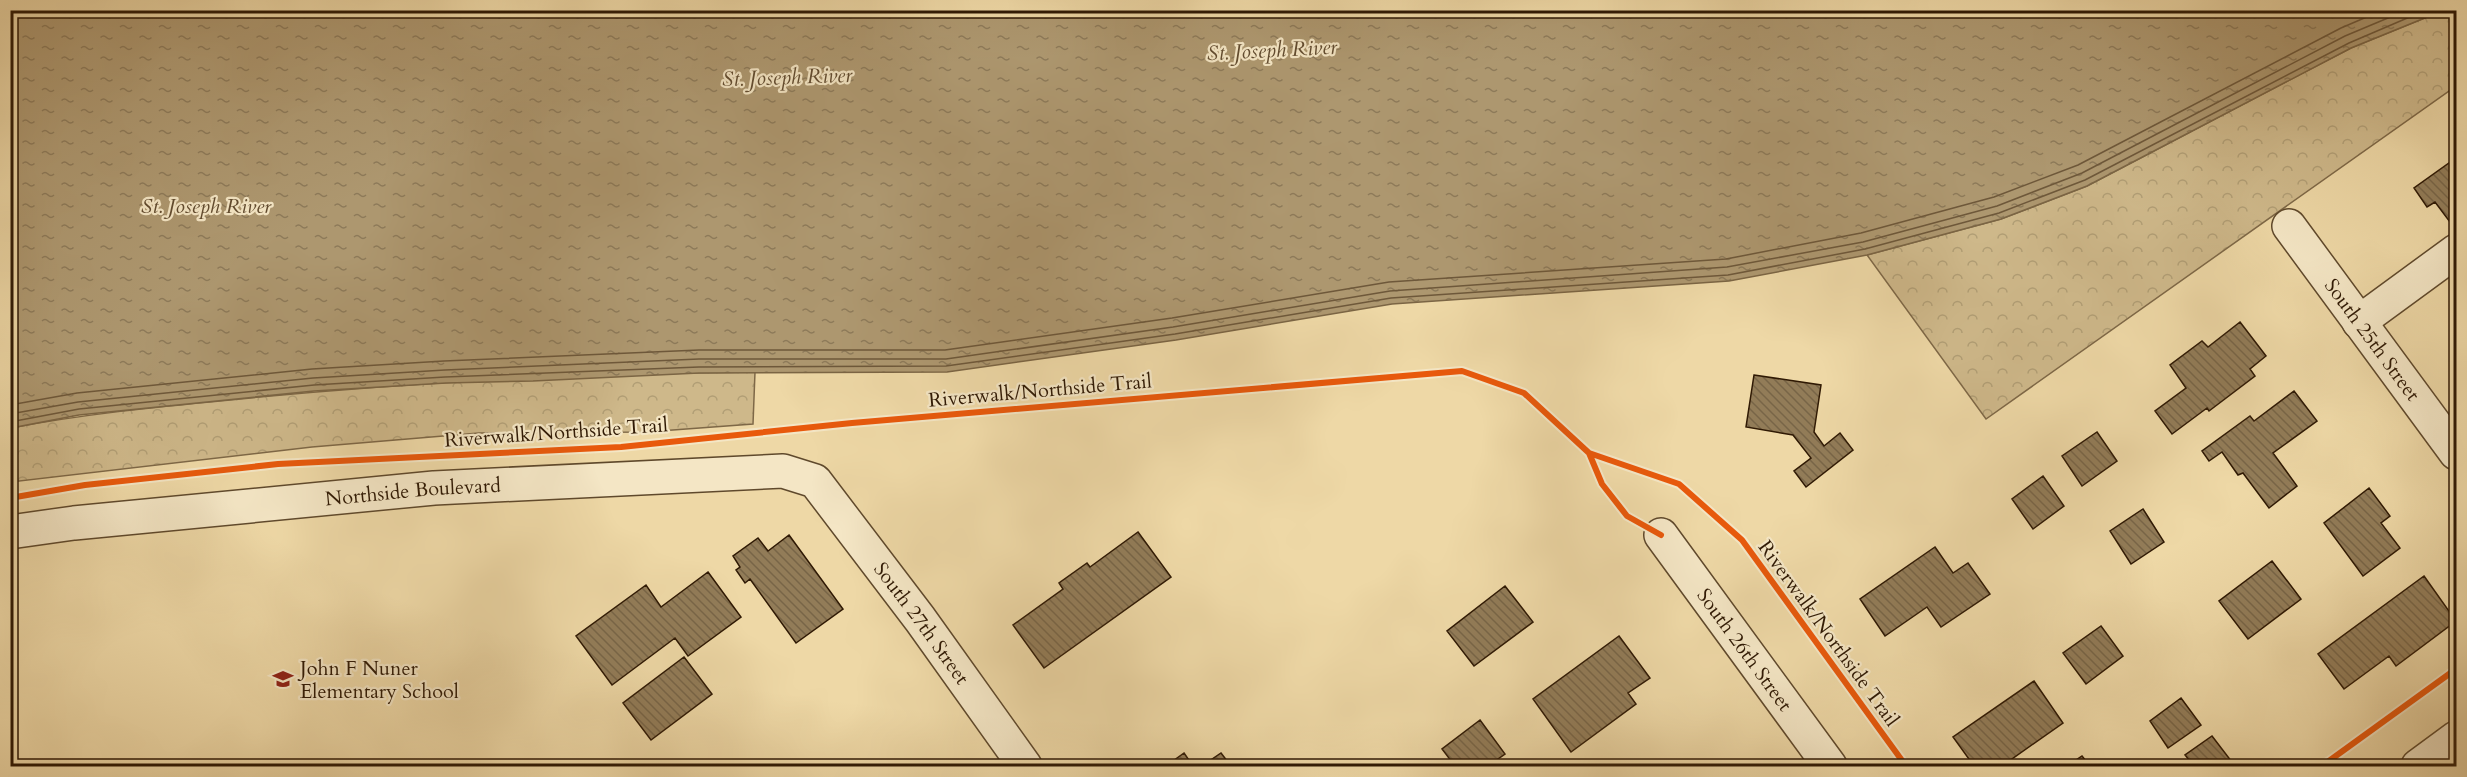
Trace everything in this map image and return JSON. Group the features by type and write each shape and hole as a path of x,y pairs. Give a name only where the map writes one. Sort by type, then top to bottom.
{"street":[{"name":"South 25th Street","path":"2289,226 2457,453"},
{"path":"2359,322 2457,251"},
{"name":"Northside Boulevard","path":"10,532 74,523 434,488 783,471 815,481"},
{"name":"South 27th Street","path":"815,481 920,619 1025,766"},
{"name":"South 26th Street","path":"1661,535 1830,766"},
{"path":"2418,766 2457,738"}],"green space":[{"path":"2442,11 2456,11 2456,86 1986,419 1867,255 2001,219 2087,186 2351,48"},
{"path":"755,372 753,424 646,432 479,433 312,447 11,482 11,428 66,419 121,411 295,394 426,384 558,377"}],"water":[{"name":"St. Joseph River","path":"11,10 2442,11 2351,48 2087,186 2001,219 1867,255 1729,281 1392,304 1176,340 947,372 699,373 446,383 314,391 79,415 11,428"}],"building":[{"path":"2456,158 2456,224 2453,226 2435,202 2427,207 2414,188"},
{"path":"2240,322 2266,356 2250,369 2255,376 2209,411 2207,408 2172,434 2155,411 2186,388 2170,365 2202,341 2208,347"},
{"path":"1754,375 1821,385 1814,432 1824,446 1840,433 1853,450 1806,487 1794,471 1811,458 1793,435 1746,427"},
{"path":"2294,391 2317,421 2273,453 2297,486 2269,508 2243,473 2238,475 2222,452 2209,461 2202,451 2250,416 2254,421"},
{"path":"2097,432 2117,461 2082,486 2062,456"},
{"path":"2043,476 2064,506 2033,529 2012,499"},
{"path":"2369,488 2390,516 2381,523 2400,548 2363,576 2324,523"},
{"path":"2143,509 2164,542 2131,564 2110,531"},
{"path":"1138,532 1171,577 1044,668 1013,625 1063,589 1059,583 1087,563 1090,567"},
{"path":"789,535 843,609 796,643 750,579 745,583 736,570 740,567 733,556 758,538 768,551"},
{"path":"1935,547 1953,573 1968,563 1990,594 1941,627 1927,607 1885,636 1860,599"},
{"path":"2272,561 2301,599 2248,639 2219,601"},
{"path":"708,572 741,617 688,656 675,638 612,685 576,636 646,585 661,607"},
{"path":"2424,576 2456,621 2396,666 2389,656 2344,689 2318,654"},
{"path":"1505,586 1533,622 1474,666 1447,631"},
{"path":"2101,626 2123,656 2086,684 2063,653"},
{"path":"1619,636 1650,678 1628,693 1636,704 1571,752 1533,699"},
{"path":"684,657 712,694 651,740 623,703"},
{"path":"2034,681 2063,723 2002,766 1974,766 1953,737"},
{"path":"2181,698 2201,725 2168,748 2150,721"},
{"path":"1480,720 1505,754 1488,766 1455,766 1442,749"},
{"path":"2212,736 2235,766 2194,766 2185,755"},
{"path":"1184,753 1193,766 1166,766"},
{"path":"1221,753 1231,766 1202,766"},
{"path":"2082,756 2090,766 2067,766"}],"cycle path":[{"name":"Riverwalk/Northside Trail","path":"10,498 85,485 278,464 621,447 852,423 1462,371 1524,393 1589,453 1679,484 1742,540 1906,766"},
{"path":"1589,453 1602,484 1627,516 1661,535"},
{"path":"2322,766 2456,669"}],"place":[{"name":"John F Nuner Elementary School","path":"283,679"}]}
